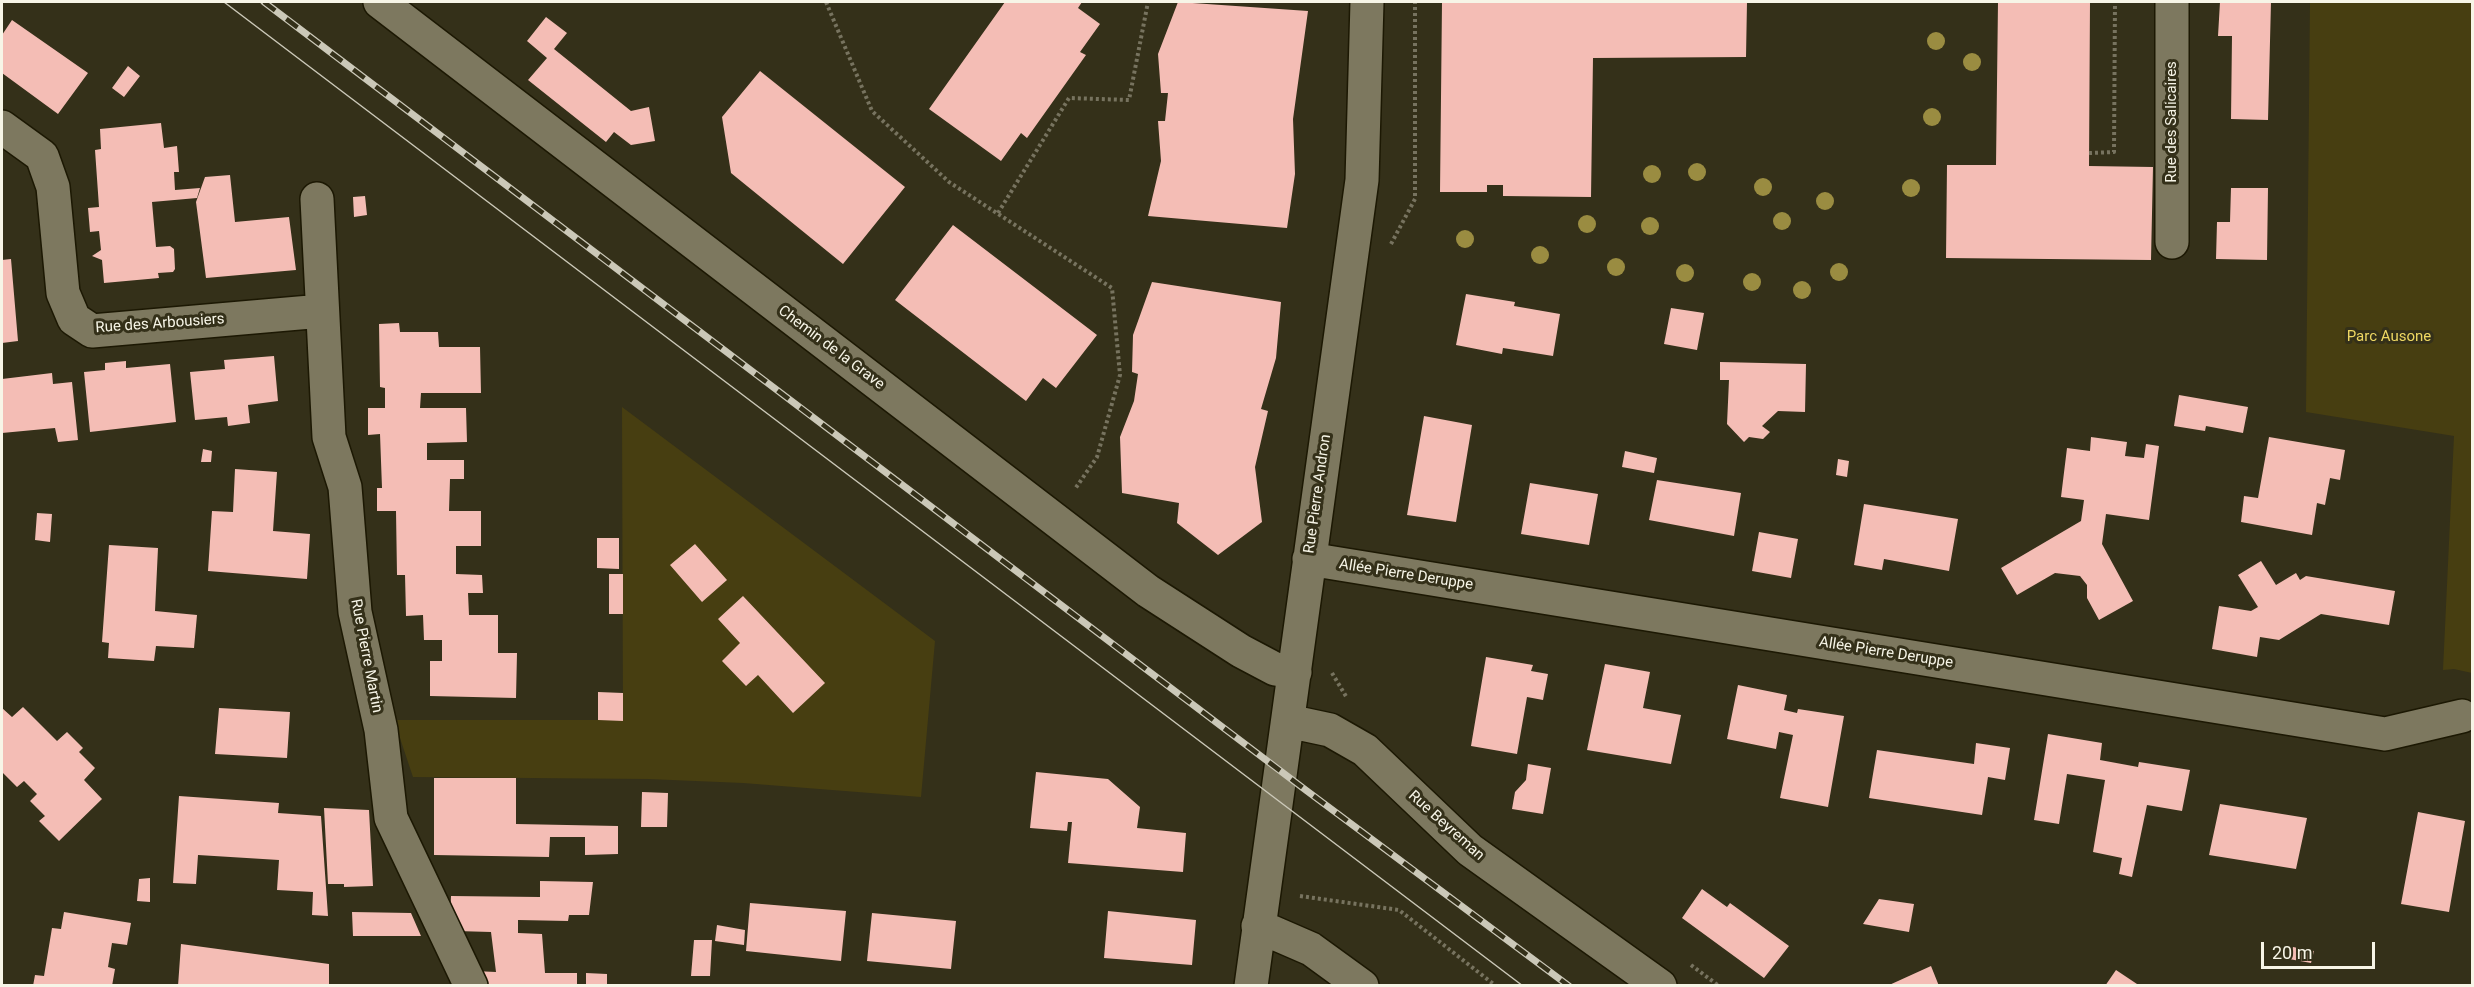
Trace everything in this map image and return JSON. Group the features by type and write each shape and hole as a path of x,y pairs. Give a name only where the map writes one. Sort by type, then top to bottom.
{"street":[{"name":"Chemin de la Grave","path":"381,2 1148,591 1240,651 1275,669 1295,672"},
{"name":"Rue Pierre Andron","path":"1251,986 1362,180 1367,2"},
{"name":"Rue des Salicaires","path":"2172,2 2172,242"},
{"name":"Rue des Arbousiers","path":"2,127 42,156 53,187 63,293 74,319 92,331 322,311"},
{"name":"Rue Pierre Martin","path":"317,199 329,437 345,487 355,612 381,730 391,818 471,986"},
{"name":"Allée Pierre Deruppe","path":"1310,559 2385,734 2462,716"},
{"name":"Rue Beyreman","path":"1288,721 1330,729 1365,750 1470,850 1660,986"},
{"path":"1258,927 1311,949 1362,986"}],"path":[{"path":"826,2 872,111 949,182 1112,288 1120,375 1096,457 1054,519"},
{"path":"998,213 1069,98 1129,100 1148,2"},
{"path":"2089,153 2114,152 2115,2"},
{"path":"1330,664 1332,675 1347,698 1356,705"},
{"path":"1263,891 1399,910 1496,986"},
{"path":"1682,958 1719,986"}],"green space":[{"name":"Parc Ausone","path":"2310,2 2472,2 2472,673 2454,669 2443,670 2454,436 2306,412"},
{"path":"622,407 935,641 921,797 743,783 648,779 413,777 394,720 623,720"}],"building":[{"path":"1005,2 1082,2 1078,8 1100,24 1080,52 1086,55 1027,138 1021,133 1001,161 929,109"},
{"path":"1178,2 1308,11 1293,119 1295,174 1287,228 1148,216 1161,161 1158,121 1165,121 1168,93 1161,93 1158,54"},
{"path":"1442,2 1747,2 1746,57 1593,58 1591,197 1503,196 1503,185 1487,185 1487,192 1440,192"},
{"path":"1998,2 2090,2 2089,166 2153,167 2151,260 1946,258 1947,165 1996,165"},
{"path":"2220,2 2271,2 2268,120 2231,119 2232,36 2218,36"},
{"path":"546,17 567,33 554,49 631,111 649,107 655,141 631,145 614,132 606,142 528,80 547,58 527,41"},
{"path":"12,20 88,73 58,114 2,73 2,35"},
{"path":"128,66 140,76 124,97 112,88"},
{"path":"760,71 905,187 843,264 731,173 722,117"},
{"path":"161,123 164,148 177,146 179,172 174,172 175,190 200,188 197,198 152,202 156,247 170,246 174,249 175,269 173,272 158,273 159,278 104,283 102,260 92,256 101,250 99,231 90,232 88,208 99,207 95,150 101,149 100,129"},
{"path":"230,175 235,222 289,217 296,270 206,278 196,202 205,177"},
{"path":"2231,188 2268,188 2267,260 2216,259 2217,222 2230,222"},
{"path":"365,196 367,215 354,217 353,197"},
{"path":"953,225 1097,335 1056,388 1043,378 1026,401 895,300"},
{"path":"11,259 18,341 2,343 2,260"},
{"path":"1152,282 1281,302 1276,358 1261,409 1268,411 1255,467 1262,522 1218,555 1177,523 1179,503 1122,493 1120,437 1134,401 1138,374 1132,372 1133,335"},
{"path":"1466,294 1515,302 1514,306 1560,314 1553,356 1503,348 1502,354 1456,345"},
{"path":"1671,308 1704,313 1697,350 1664,344"},
{"path":"399,323 400,332 438,332 439,347 480,347 481,393 421,393 420,408 466,408 467,442 427,443 427,460 464,460 464,479 450,479 449,511 481,511 481,546 456,546 456,574 482,575 483,593 468,593 469,615 498,615 498,653 517,653 516,698 430,696 430,661 442,661 442,640 424,640 423,615 406,616 405,575 397,575 396,511 377,511 377,488 382,488 380,434 368,435 368,408 385,408 385,388 380,387 379,324"},
{"path":"274,356 278,401 248,405 250,423 228,426 227,417 195,420 190,372 225,369 224,360"},
{"path":"126,361 126,368 170,364 176,422 90,432 84,372 105,370 105,363"},
{"path":"1720,362 1806,364 1805,412 1778,411 1762,426 1770,432 1763,439 1749,437 1744,442 1727,424 1729,380 1720,380"},
{"path":"52,373 53,384 72,382 78,440 58,442 55,428 2,433 2,379"},
{"path":"2179,395 2248,407 2243,433 2206,426 2205,431 2174,426"},
{"path":"1424,416 1472,425 1456,522 1407,515"},
{"path":"2091,437 2127,442 2125,456 2144,458 2146,444 2159,446 2149,520 2106,514 2102,544 2133,601 2099,620 2087,598 2087,585 2080,576 2055,573 2017,595 2001,568 2081,521 2084,500 2061,497 2067,448 2090,451"},
{"path":"2269,437 2345,450 2340,480 2330,478 2325,505 2317,503 2312,535 2241,522 2244,496 2258,498"},
{"path":"203,449 212,451 211,462 201,462"},
{"path":"1625,451 1657,458 1654,473 1622,467"},
{"path":"1838,459 1849,461 1847,477 1836,475"},
{"path":"235,469 277,472 273,531 310,534 307,579 208,571 212,511 233,512"},
{"path":"1657,480 1741,493 1734,536 1649,520"},
{"path":"1530,483 1598,494 1589,545 1521,534"},
{"path":"1864,504 1958,519 1949,571 1884,559 1882,570 1854,565"},
{"path":"37,513 52,514 50,542 35,540"},
{"path":"1759,532 1798,539 1791,578 1752,571"},
{"path":"597,538 619,538 619,569 597,568"},
{"path":"695,544 727,580 702,602 670,565"},
{"path":"109,545 158,548 155,611 197,615 194,648 156,646 154,661 108,658 109,643 102,642"},
{"path":"2261,561 2276,585 2296,573 2300,580 2306,576 2395,591 2389,625 2321,614 2279,640 2260,637 2257,657 2212,649 2219,606 2251,611 2258,607 2238,575"},
{"path":"609,574 623,574 623,614 609,614"},
{"path":"743,596 825,683 793,713 758,675 746,686 722,661 740,643 718,619"},
{"path":"1486,657 1533,665 1531,671 1548,674 1543,700 1527,697 1517,754 1471,746"},
{"path":"1605,664 1650,672 1643,708 1681,715 1671,764 1587,750"},
{"path":"1738,685 1787,695 1784,710 1797,713 1798,709 1844,716 1828,807 1780,798 1793,735 1779,732 1776,749 1727,739"},
{"path":"598,692 623,693 623,721 598,720"},
{"path":"23,707 57,741 67,732 83,748 79,752 95,768 84,780 102,799 59,841 39,821 45,816 30,801 37,794 24,781 17,787 2,772 2,708 12,717"},
{"path":"219,708 290,712 287,758 215,754"},
{"path":"2048,734 2102,743 2100,760 2138,767 2139,762 2190,770 2182,811 2147,805 2132,877 2119,874 2122,858 2093,852 2105,780 2067,774 2059,824 2034,820"},
{"path":"1976,743 2010,748 2005,780 1988,777 1982,815 1869,798 1877,750 1974,764"},
{"path":"1528,764 1551,768 1543,814 1512,809 1515,792 1526,780"},
{"path":"1036,772 1108,779 1140,807 1137,828 1186,833 1183,872 1068,863 1072,822 1068,822 1067,831 1030,828"},
{"path":"434,778 516,778 516,824 618,826 618,854 585,855 585,837 550,837 549,857 434,855"},
{"path":"642,792 668,793 667,827 641,827"},
{"path":"179,796 279,803 278,813 321,816 328,916 312,915 313,892 277,890 279,860 198,855 196,884 173,883"},
{"path":"2220,804 2307,818 2296,869 2209,855"},
{"path":"324,808 369,810 373,886 344,887 344,884 328,884"},
{"path":"2418,812 2465,821 2449,912 2401,904"},
{"path":"150,878 150,902 137,901 139,879"},
{"path":"540,881 593,882 589,915 569,915 568,921 518,920 518,933 542,934 545,973 577,973 577,986 480,986 474,971 496,972 491,932 456,931 450,920 451,896 540,897"},
{"path":"1702,889 1727,907 1730,903 1789,946 1764,978 1682,918"},
{"path":"1879,899 1914,904 1909,932 1863,924"},
{"path":"750,903 846,911 841,961 746,951"},
{"path":"1108,911 1196,920 1192,965 1104,958"},
{"path":"64,912 131,923 127,945 112,943 108,967 115,969 112,986 33,986 35,975 44,976 52,928 61,929"},
{"path":"352,912 411,913 421,936 353,936"},
{"path":"872,913 956,921 951,969 867,961"},
{"path":"717,925 745,930 744,945 715,941"},
{"path":"694,940 712,940 710,976 691,976"},
{"path":"181,944 329,964 329,986 178,986"},
{"path":"2293,947 2314,951 2311,963 2289,959"},
{"path":"1931,966 1939,986 1887,986"},
{"path":"2116,970 2140,986 2105,986"},
{"path":"586,973 607,974 607,986 586,986"}],"tram line":[{"path":"224,2 1523,986"}],"railway":[{"path":"264,2 1307,791 1569,986"}]}
